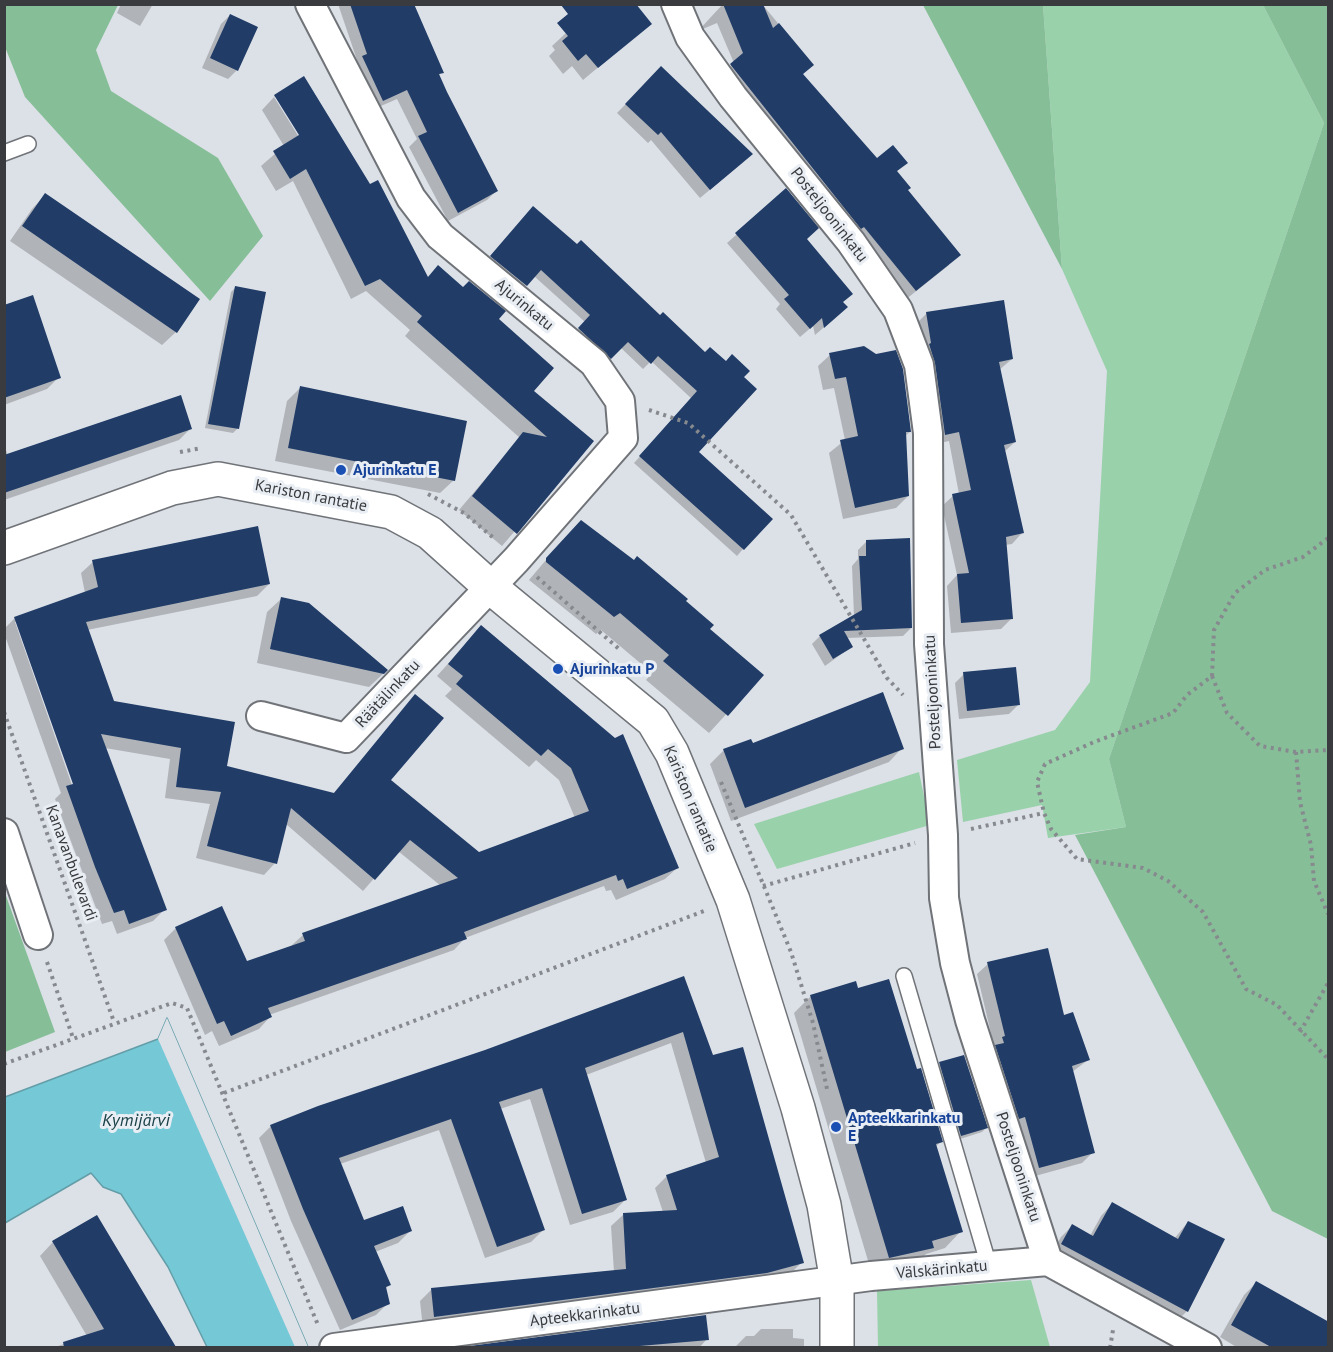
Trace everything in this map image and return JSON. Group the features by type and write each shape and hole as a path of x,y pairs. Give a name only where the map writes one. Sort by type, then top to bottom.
{"street":[{"name":"Ajurinkatu","path":"310,4 411,198 440,236 594,363 620,401 623,438 516,560 489,586"},
{"name":"Posteljooninkatu","path":"676,4 690,37 727,88 851,242 898,310 919,365 927,433 929,644 944,898 955,963 970,1020 1048,1262"},
{"name":"Kariston rantatie","path":"4,548 172,488 218,479 391,512 430,533 489,586 640,708 653,721 672,753 733,900 798,1108 824,1205 837,1282 837,1347"},
{"name":"Räätälinkatu","path":"261,716 346,738 489,586"},
{"path":"4,833 38,935"},
{"name":"Välskärinkatu","path":"837,1282 871,1276 1048,1262"},
{"path":"1048,1262 1207,1347"},
{"name":"Apteekkarinkatu","path":"326,1336 837,1282"}],"lane":[{"path":"4,153 28,144"},
{"path":"904,976 989,1266"}],"path":[{"path":"620,401 688,423 791,515 887,678 934,728"},
{"path":"179,453 209,447"},
{"path":"424,492 464,513 622,652"},
{"path":"1329,538 1304,557 1264,570 1235,593 1214,630 1212,676 1227,713 1260,746 1296,752 1329,750"},
{"path":"1212,676 1187,695 1173,713 1094,742 1045,764 1037,782 1044,813 1051,829 1077,859 1143,868 1168,881 1203,912 1246,989 1278,1005 1300,1032 1329,1059"},
{"name":"Kanavanbulevardi","path":"4,712 114,1022"},
{"path":"1296,752 1300,802 1311,845 1314,881 1329,914"},
{"path":"718,776 765,885 794,963 813,1023 828,1093"},
{"path":"765,885 942,835 1044,813"},
{"path":"224,1093 716,906"},
{"path":"38,935 73,1038"},
{"path":"1300,1032 1329,983"},
{"path":"4,1064 114,1022 172,1003 187,1008 326,1336"}],"green space":[{"path":"4,5 118,5 96,50 111,91 218,158 263,236 210,301 25,97 5,47"},
{"path":"923,5 1043,5 1062,269"},
{"path":"1043,5 1263,5 1324,123 1109,759 1126,827 1048,838 1042,805 963,822 957,760 1055,730 1090,682 1107,371 1062,269"},
{"path":"1263,5 1328,5 1328,1239 1272,1211 1075,835 1126,827 1109,759 1324,123"},
{"path":"919,772 930,825 777,869 754,824"},
{"path":"5,893 55,1032 4,1052"},
{"path":"1031,1280 1050,1347 878,1347 877,1291"}],"water":[{"name":"Kymijärvi","path":"167,1018 308,1347 207,1347 168,1267 121,1194 103,1187 91,1173 5,1223 5,1097 158,1039"}],"pier":[{"path":"167,1018 308,1347 295,1347 158,1039"}],"building":[{"path":"350,4 414,4 444,73 439,74 447,92 498,191 458,213 418,136 427,132 407,90 383,101 362,56 367,54"},
{"path":"636,4 652,24 598,68 586,54 578,61 562,41 568,36 557,23 568,14 561,5"},
{"path":"723,4 763,4 773,28 779,23 814,65 803,74 877,158 893,145 908,163 897,171 911,188 908,190 961,255 916,291 864,227 861,229 730,64 743,53"},
{"path":"230,14 258,27 238,71 210,58"},
{"path":"661,66 753,154 710,190 661,132 658,135 625,104"},
{"path":"304,76 370,184 378,180 428,277 438,265 463,287 469,281 506,311 499,319 554,368 534,391 594,441 517,534 472,496 523,432 547,437 417,322 422,316 380,279 365,286 306,169 290,179 273,151 299,135 274,95"},
{"path":"786,188 819,228 807,239 853,294 843,302 848,307 824,328 822,318 810,329 784,299 789,295 735,233"},
{"path":"45,193 200,299 177,333 22,226"},
{"path":"533,206 577,244 581,240 660,315 663,312 705,352 710,347 726,361 732,354 750,371 744,377 757,389 699,452 773,519 744,550 639,456 697,391 658,356 651,364 628,342 611,359 578,328 590,315 541,270 527,286 490,256"},
{"path":"235,286 266,292 239,429 208,424"},
{"path":"33,295 61,378 4,398 4,305"},
{"path":"1004,300 1013,359 999,362 1016,442 1004,445 1024,533 1006,537 1013,619 961,623 957,574 969,573 952,494 971,490 959,432 945,435 935,363 929,344 931,343 926,312"},
{"path":"864,346 876,354 896,350 903,369 911,432 906,432 909,496 855,508 840,440 858,436 846,377 835,379 829,353"},
{"path":"300,386 467,421 455,481 288,448"},
{"path":"181,395 192,429 4,493 4,455"},
{"path":"581,520 634,560 637,556 688,599 686,601 714,625 710,629 764,675 728,716 663,661 669,655 620,613 614,617 546,562 546,558"},
{"path":"258,526 270,584 86,622 114,701 235,722 227,766 334,793 415,694 444,718 391,780 479,852 589,811 571,768 548,749 541,756 456,684 463,676 448,664 481,625 615,738 623,734 679,868 627,889 623,879 618,881 616,875 464,932 467,939 268,1008 272,1017 231,1036 224,1021 217,1024 175,927 222,906 247,961 305,941 302,933 458,878 410,840 375,880 291,808 277,864 207,846 221,792 176,787 181,748 101,734 167,910 129,924 124,910 114,913 95,867 66,786 73,784 14,617 98,587 92,560"},
{"path":"910,538 912,628 844,631 853,647 833,659 819,635 862,610 859,556 866,556 866,540"},
{"path":"281,597 309,603 388,670 384,674 270,649"},
{"path":"1016,667 1020,705 967,711 963,672"},
{"path":"883,692 904,749 745,808 723,749 751,739 753,743"},
{"path":"1048,948 1064,1015 1073,1012 1090,1060 1072,1066 1095,1153 1039,1168 1025,1117 1019,1119 995,1045 1004,1043 1002,1037 1005,1036 987,962"},
{"path":"684,976 713,1055 743,1047 804,1263 767,1273 434,1317 431,1288 626,1269 623,1213 677,1210 666,1175 719,1157 683,1032 585,1068 627,1200 582,1214 542,1088 499,1102 545,1230 497,1247 451,1119 339,1158 364,1220 403,1206 412,1231 374,1246 391,1285 386,1287 390,1304 352,1320 303,1209 270,1125 318,1106 485,1050"},
{"path":"889,979 917,1069 921,1068 943,1142 936,1144 963,1232 932,1241 934,1248 889,1258 810,995 856,981 858,988"},
{"path":"964,1055 988,1128 961,1136 939,1062"},
{"path":"1112,1202 1178,1239 1188,1221 1225,1239 1188,1312 1061,1244 1072,1224 1093,1236"},
{"path":"97,1215 176,1347 64,1347 63,1342 104,1329 52,1241"},
{"path":"1256,1281 1329,1322 1329,1347 1271,1347 1231,1325"},
{"path":"706,1315 709,1340 628,1347 462,1347"}],"place":[{"name":"Ajurinkatu E","path":"341,470"},
{"name":"Ajurinkatu P","path":"558,669"},
{"name":"Apteekkarinkatu E","path":"836,1127"}]}
